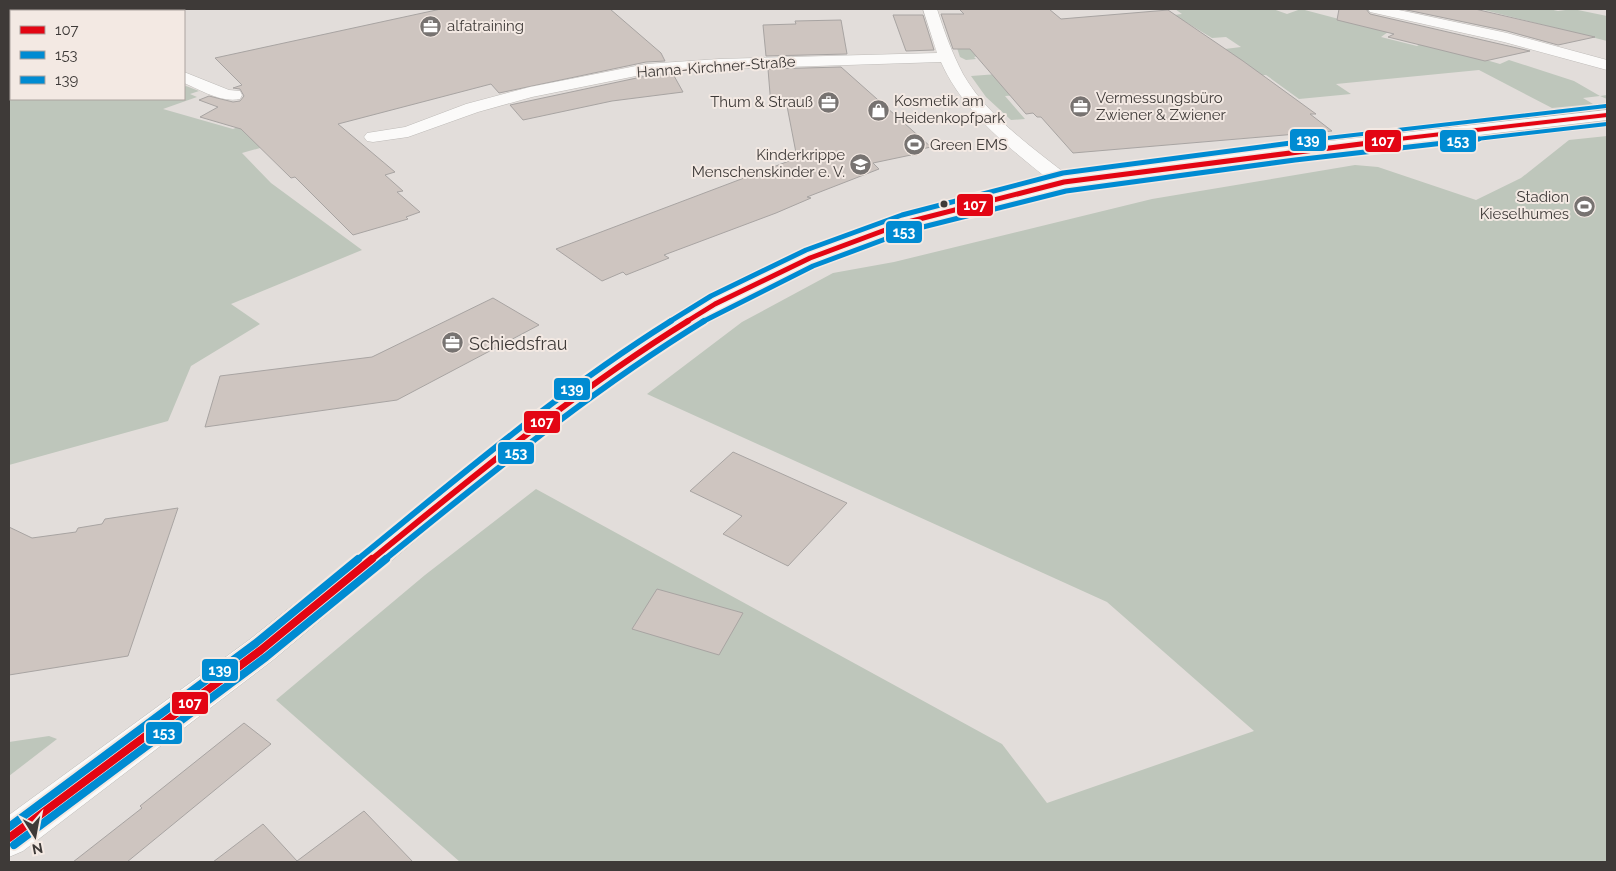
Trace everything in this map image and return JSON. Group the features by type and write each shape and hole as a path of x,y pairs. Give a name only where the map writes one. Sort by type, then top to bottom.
{"street":[{"path":"930,9 955,75 972,98 1024,149 1064,182"},
{"path":"1375,9 1507,38 1607,65"},
{"name":"Hanna-Kirchner-Straße","path":"373,137 408,132 472,108 530,92 646,70 719,64 947,57"},
{"path":"185,77 227,95 234,95"},
{"path":"9,838 261,650 518,440 666,333 715,304 810,258 914,220 1064,182 1294,150 1607,116"}],"shaded area":[{"path":"1175,9 1273,9 1287,14 1301,9 1388,32 1381,37 1417,46 1424,42 1500,64 1509,60 1574,81 1600,96 1583,98 1593,104 1552,108 1479,70 1336,84 1351,94 1299,99 1266,75 1005,96 1025,119 1011,120 986,97 971,76 1234,57 1225,49 1241,47 1226,37 1212,38 1184,21 1073,32 974,57 976,59 966,60 960,57 955,42 1182,14"},
{"path":"1480,9 1549,9 1558,11 1573,9 1607,16 1607,41"},
{"path":"185,86 199,91 190,94 197,97 163,109 233,129 268,114 306,135 242,153 271,183 362,250 231,304 260,324 191,366 168,421 9,465 9,97 10,100 185,100"},
{"path":"1607,136 1607,862 460,862 276,700 425,575 536,489 1002,744 1047,803 1254,731 1107,602 647,394 742,322 833,273 894,262 1152,199 1355,165 1378,167 1476,200 1521,178 1569,140"},
{"path":"49,736 57,739 9,776 9,742"}],"building":[{"path":"441,9 610,9 661,53 665,61 646,62 499,93 491,84 338,124 395,172 385,175 403,191 397,192 420,212 406,217 408,219 353,235 295,177 291,178 241,129 200,117 218,107 199,100 209,96 233,102 240,101 244,96 240,89 233,88 242,85 215,58"},
{"path":"959,9 1049,9 1061,19 1168,10 1316,114 1310,114 1332,131 1073,153 1041,117 1037,117 1033,113 1026,114 970,49 953,49 941,14 964,14"},
{"path":"1339,9 1366,9 1370,14 1530,51 1485,61 1388,37 1394,34 1337,20"},
{"path":"1402,9 1475,9 1595,37 1558,45 1507,31"},
{"path":"893,15 923,15 934,50 906,51"},
{"path":"841,20 847,54 766,56 763,25 796,24 795,21"},
{"path":"841,67 931,147 908,152 911,155 873,163 879,169 807,197 811,198 776,213 664,255 669,258 626,275 623,272 602,281 556,249 797,158 787,106 771,106 768,69"},
{"path":"673,74 683,92 612,101 523,120 510,105 646,76"},
{"path":"493,298 539,325 397,400 205,427 220,376 372,357"},
{"path":"733,452 847,503 788,566 723,534 742,516 690,491"},
{"path":"178,508 128,656 9,675 9,527 32,538 76,532 78,528 102,524 105,519"},
{"path":"657,589 743,613 719,655 632,629"},
{"path":"244,723 271,744 127,862 73,862 142,808 140,806"},
{"path":"364,811 413,862 213,862 263,824 297,861"}],"transit line":[{"name":"139","path":"9,827 256,643 512,433 634,344 711,296 806,250 902,215 1063,173 1293,142 1606,106"},
{"name":"107","path":"9,838 261,650 518,440 639,351 715,304 810,258 904,223 1064,182 1294,151 1607,115"},
{"name":"153","path":"14,845 266,657 523,447 644,358 719,312 813,266 907,231 1066,191 1295,160 1607,124"}],"place":[{"name":"alfatraining","path":"431,26"},
{"name":"Thum & Strauß","path":"829,102"},
{"name":"Vermessungsbüro Zwiener & Zwiener","path":"1080,107"},
{"name":"Kosmetik am Heidenkopfpark","path":"878,110"},
{"name":"Green EMS","path":"914,145"},
{"name":"Kinderkrippe Menschenskinder e. V.","path":"861,164"},
{"name":"Stadion Kieselhumes","path":"1585,206"},
{"name":"Schiedsfrau","path":"453,343"}]}
